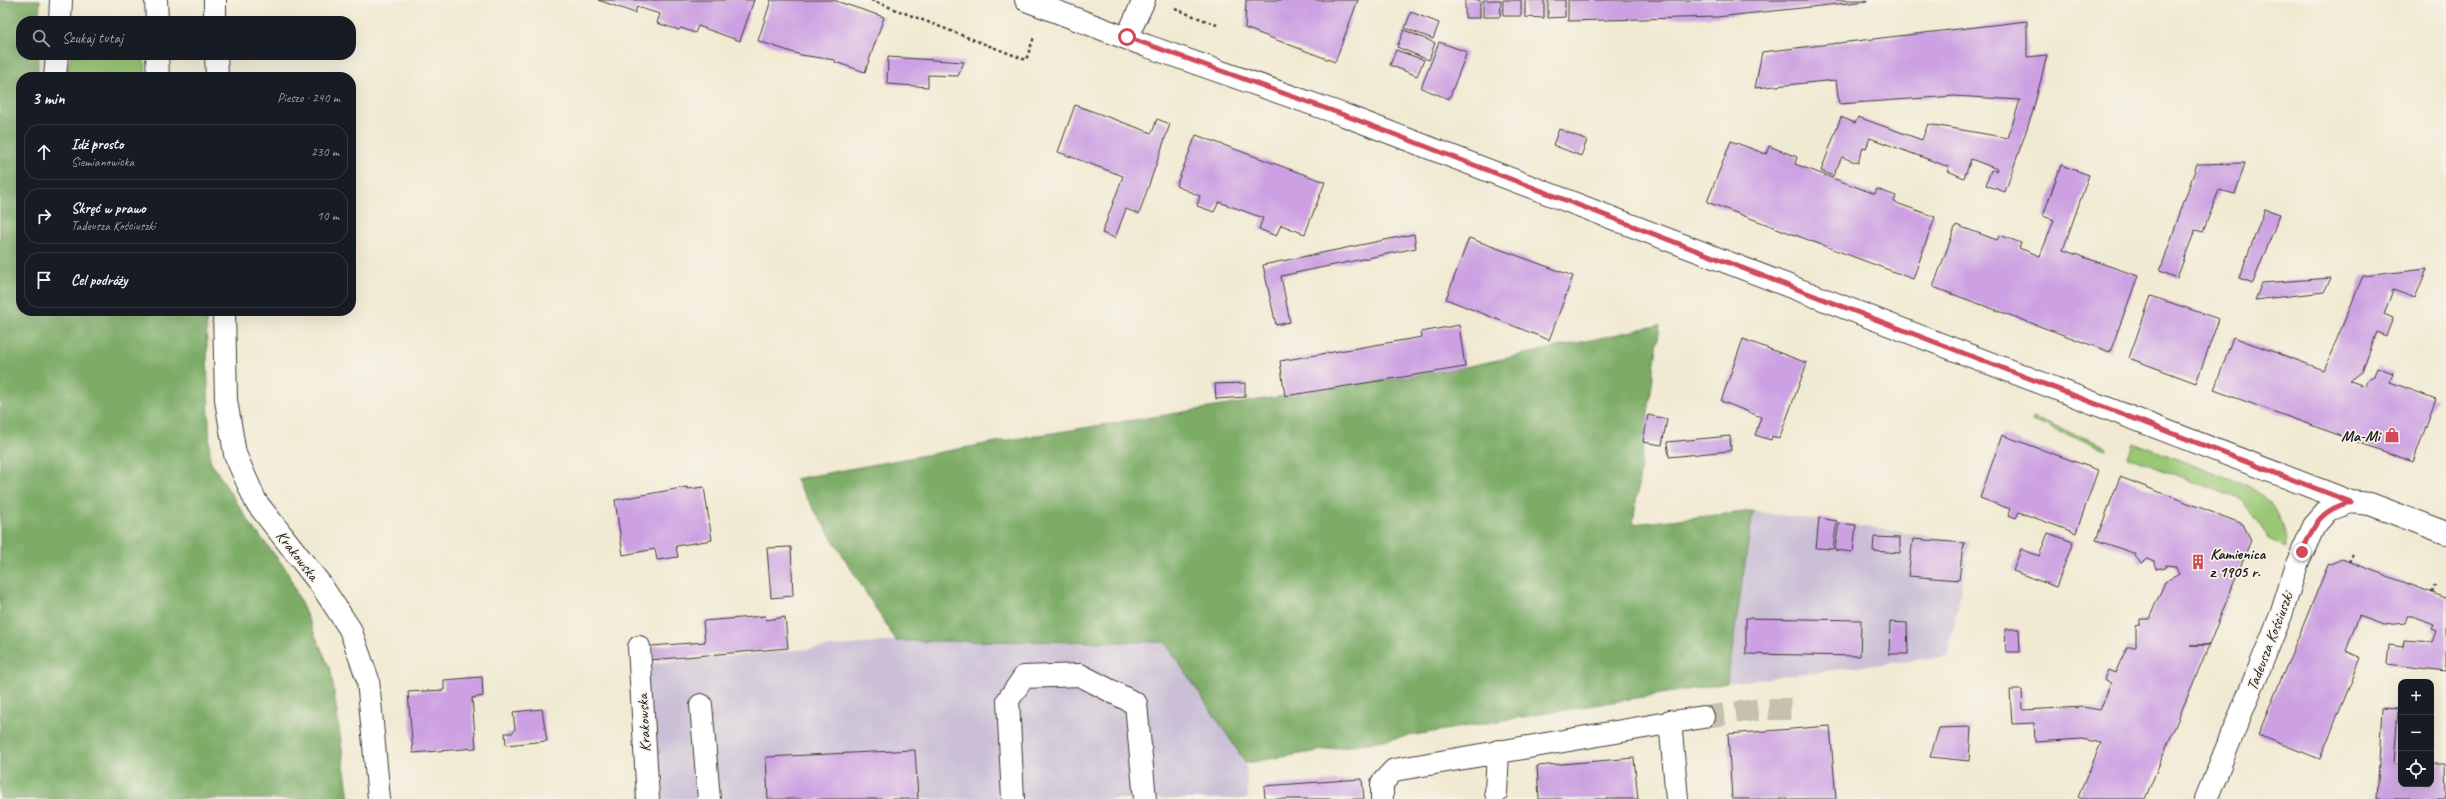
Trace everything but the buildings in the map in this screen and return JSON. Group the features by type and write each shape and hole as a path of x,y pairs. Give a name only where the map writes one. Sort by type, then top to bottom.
{"street":[{"path":"60,16 61,0"},
{"path":"156,0 157,16"},
{"path":"215,0 215,16"},
{"path":"1026,0 1352,117 2351,502 2370,504 2446,533"},
{"path":"1127,37 1144,0"},
{"path":"55,72 57,60"},
{"path":"157,60 158,72"},
{"path":"216,60 217,72"},
{"name":"Krakowska","path":"224,316 226,400 235,454 256,502 321,585 350,629 368,680 379,799"},
{"name":"Tadeusza Kościuszki","path":"2206,799 2278,622 2297,564 2314,526 2328,510 2351,502"},
{"name":"Krakowska","path":"639,647 648,799"},
{"path":"1013,799 1008,700 1024,677 1080,675 1136,704 1145,799"},
{"path":"701,705 710,799"},
{"path":"1382,799 1382,782 1394,770 1670,721 1702,717"},
{"path":"1670,721 1677,799"},
{"path":"1496,793 1498,751"}],"path":[{"path":"871,0 1026,60 1036,32"},
{"path":"1174,8 1217,25"},
{"path":"2349,562 2353,554"},
{"path":"2432,592 2435,585"}],"shaded area":[{"path":"1753,511 1970,542 1948,656 1727,683"},
{"path":"896,641 1165,642 1246,763 1248,799 640,799 634,665"}],"green space":[{"path":"0,0 40,0 39,16 16,16 16,60 38,60 38,72 16,72 16,316 206,316 210,461 252,526 286,569 331,671 349,799 0,799"},
{"path":"70,60 143,60 146,72 67,72"},
{"path":"1660,325 1633,524 1753,511 1727,683 1246,763 1165,642 896,641 795,479 996,442 1465,367"},
{"path":"2033,418 2106,446 2106,449 2050,428 2051,426 2045,424 2044,426 2032,421"},
{"path":"2133,442 2244,484 2253,489 2268,502 2279,517 2283,526 2286,547 2270,540 2242,500 2128,457"}],"tunnel":[{"path":"1703,717 1763,709 1792,709"}],"place":[{"name":"Ma-Mi","path":"2392,435"},
{"name":"Kamienica z 1905 r.","path":"2198,562"}],"route":[{"path":"1127,37 1147,46 1344,115 2351,502 2338,505 2328,510 2320,517 2314,526 2302,552"}]}
